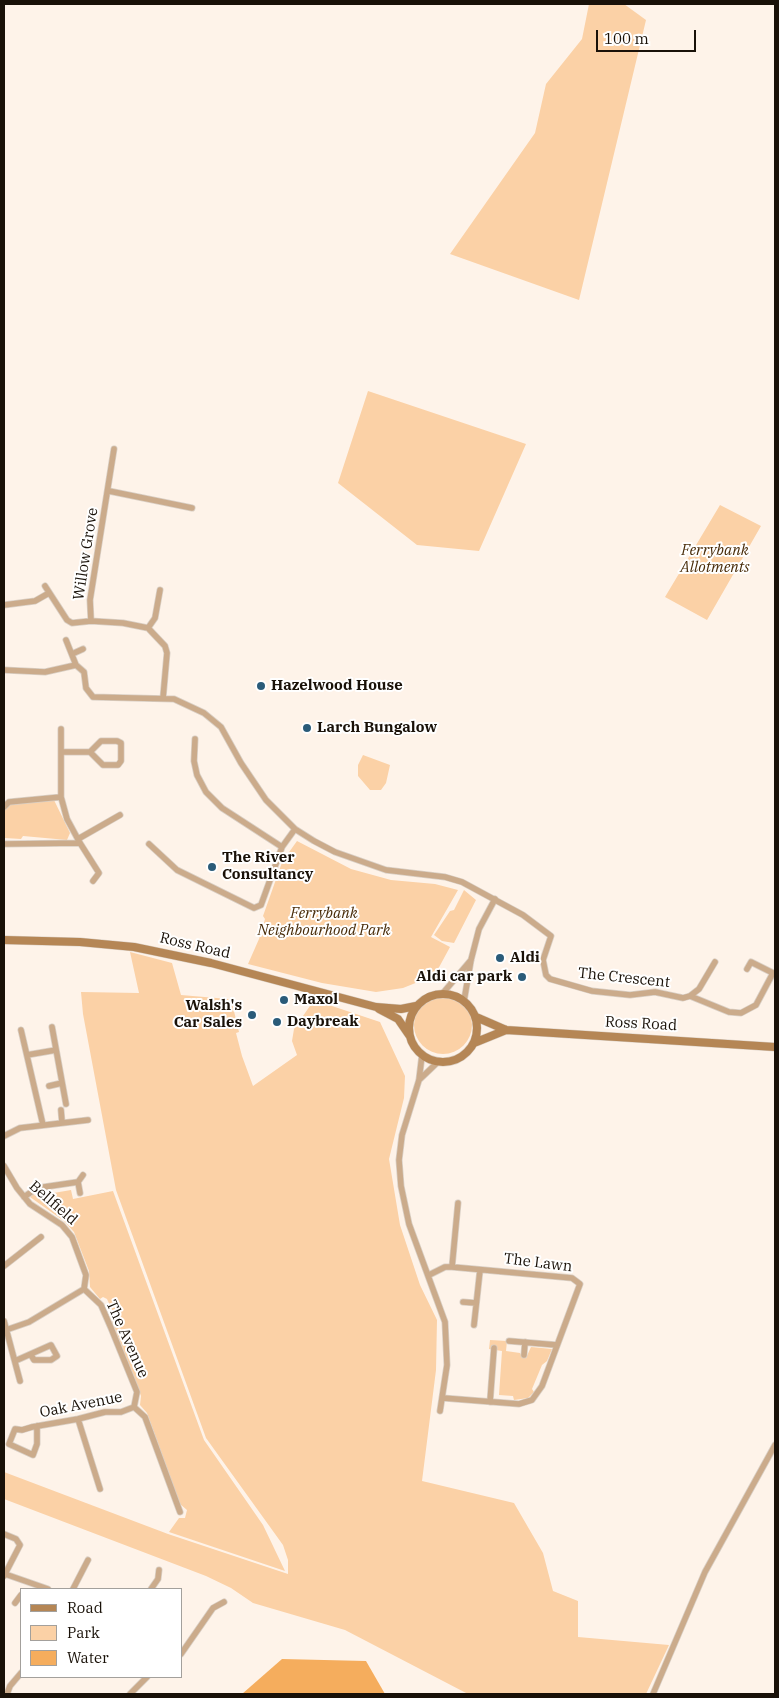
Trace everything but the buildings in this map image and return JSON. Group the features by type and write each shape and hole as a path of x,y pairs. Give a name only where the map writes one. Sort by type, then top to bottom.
{"main road":[{"name":"Ross Road","path":"4,940 80,942 158,951 376,1007"},
{"path":"409,1035 410,1019 416,1006 426,997 443,993 457,996 464,1001 476,1017 506,1030"},
{"path":"376,1007 401,1009 416,1006"},
{"path":"376,1007 398,1019 409,1035 413,1046 422,1055 440,1061 459,1058 474,1043 506,1030"},
{"path":"474,1043 477,1029 476,1017"},
{"name":"Ross Road","path":"506,1030 775,1047"}],"street":[{"name":"Willow Grove","path":"91,621 90,600 109,491 110,462 114,449"},
{"name":"Willow Grove","path":"109,491 192,508"},
{"path":"45,586 57,602 66,620 79,624 91,621 123,623 148,628 165,646 167,653 163,698"},
{"path":"148,628 155,618 160,590"},
{"path":"4,604 35,601 49,593"},
{"path":"66,640 76,665 84,672 86,688 93,697 163,698 191,705 221,727 256,786 279,814 295,829 335,852 357,861 386,870 445,877 462,882 496,899 480,929 471,960 464,1001"},
{"path":"72,654 83,649"},
{"path":"4,670 45,672 76,665"},
{"path":"61,729 61,798 67,819 99,873 93,881"},
{"path":"195,739 194,761 197,775 206,792 222,808 282,848"},
{"path":"62,752 90,752 101,741 117,740 121,743 121,762 118,765 103,766 90,752"},
{"path":"4,807 9,802 61,798"},
{"path":"4,844 79,841 120,815"},
{"path":"149,844 177,870 254,908 261,905 282,848 295,829"},
{"name":"The Crescent","path":"496,899 523,915 550,936 543,960 546,975 556,982 620,994 655,992 684,998 699,989 715,962"},
{"path":"443,993 471,960"},
{"name":"The Crescent","path":"690,996 729,1012 746,1012 756,1004 772,973 751,962 747,969"},
{"path":"52,1027 66,1104"},
{"path":"21,1030 42,1125"},
{"path":"27,1055 56,1050"},
{"path":"422,1055 418,1080 407,1112 399,1160 401,1186 409,1224 445,1322 447,1365 440,1412"},
{"path":"418,1080 440,1061"},
{"path":"49,1086 62,1083"},
{"path":"60,1110 62,1122"},
{"path":"4,1136 20,1128 88,1120"},
{"name":"Bellfield","path":"4,1166 30,1204 62,1225 72,1237 86,1276 84,1289"},
{"path":"80,1193 78,1182 83,1175"},
{"path":"24,1197 37,1188 78,1182"},
{"path":"452,1267 458,1203"},
{"path":"4,1266 41,1236"},
{"name":"The Lawn","path":"429,1275 445,1267 452,1267 572,1278 579,1281 579,1288 542,1386 532,1400 519,1404 443,1398"},
{"path":"474,1325 480,1270"},
{"path":"6,1330 28,1322 84,1289"},
{"name":"The Avenue","path":"84,1289 101,1306 111,1328 137,1392 134,1407"},
{"path":"463,1302 476,1303"},
{"path":"4,1321 20,1381"},
{"path":"509,1341 557,1345"},
{"path":"524,1355 525,1342"},
{"path":"490,1402 494,1348"},
{"path":"14,1361 31,1354"},
{"path":"134,1407 144,1416 180,1512"},
{"name":"Oak Avenue","path":"35,1426 37,1444 33,1455 9,1444 15,1429 22,1430 35,1426 78,1419 105,1412 121,1412 134,1407"},
{"path":"78,1419 100,1489"},
{"path":"653,1694 705,1572 775,1445"},
{"path":"4,1534 16,1539 20,1545 4,1575 45,1588"},
{"path":"73,1588 88,1560"},
{"path":"152,1588 158,1579 159,1570"},
{"path":"25,1588 28,1583"},
{"path":"15,1603 20,1596"},
{"path":"182,1653 213,1608 224,1602"},
{"path":"6,1694 20,1674"},
{"path":"130,1694 146,1678"}],"green space":[{"path":"589,4 624,4 646,20 579,300 450,254 535,133 546,84 582,39"},
{"path":"368,391 526,444 479,551 417,545 338,483"},
{"name":"Ferrybank Allotments","path":"720,505 761,526 707,620 665,597"},
{"path":"363,755 390,765 386,783 381,790 370,790 358,776 358,765"},
{"path":"54,800 70,833 67,840 23,836 21,839 5,838 4,812 8,805"},
{"name":"Ferrybank Neighbourhood Park","path":"297,841 351,869 391,880 435,884 458,890 431,937 450,947 437,971 423,980 403,988 376,992 322,983 248,964 259,939 265,919 263,916 285,854 287,855"},
{"path":"464,890 476,900 454,943 442,941 434,935 450,911 454,910"},
{"path":"130,952 172,963 181,995 228,999 233,1007 239,1032 236,1033 253,1086 297,1055 292,1041 294,1029 314,1000 380,1022 405,1076 404,1098 389,1159 400,1225 420,1285 437,1320 436,1370 422,1481 514,1503 543,1553 553,1591 578,1601 578,1637 669,1645 646,1694 468,1694 345,1630 253,1603 231,1588 206,1576 4,1499 4,1472 168,1534 288,1574 288,1560 283,1545 206,1438 116,1190 83,1014 81,992 139,993"},
{"path":"443,996 454,998 467,1009 472,1025 470,1036 459,1049 443,1054 432,1052 419,1041 414,1025 416,1014 427,1001"},
{"path":"71,1190 73,1199 113,1191 204,1440 263,1525 285,1571 169,1532 179,1518 185,1518 187,1510 180,1504 147,1413 140,1405 141,1396 110,1316 114,1314 107,1299 103,1297 100,1299 90,1287 89,1271 74,1232 64,1221 30,1197 32,1194 36,1196"},
{"path":"490,1340 507,1341 506,1351 520,1353 523,1358 526,1358 531,1347 552,1349 547,1361 542,1365 532,1389 534,1392 528,1398 514,1400 513,1396 499,1395 502,1351 489,1349"}],"water":[{"path":"282,1659 366,1661 385,1694 242,1694"}],"place":[{"name":"Hazelwood House","path":"261,686"},
{"name":"Larch Bungalow","path":"307,728"},
{"name":"The River Consultancy","path":"212,867"},
{"name":"Aldi","path":"500,958"},
{"name":"Aldi car park","path":"522,977"},
{"name":"Maxol","path":"284,1000"},
{"name":"Walsh's Car Sales","path":"252,1015"},
{"name":"Daybreak","path":"277,1022"}]}
